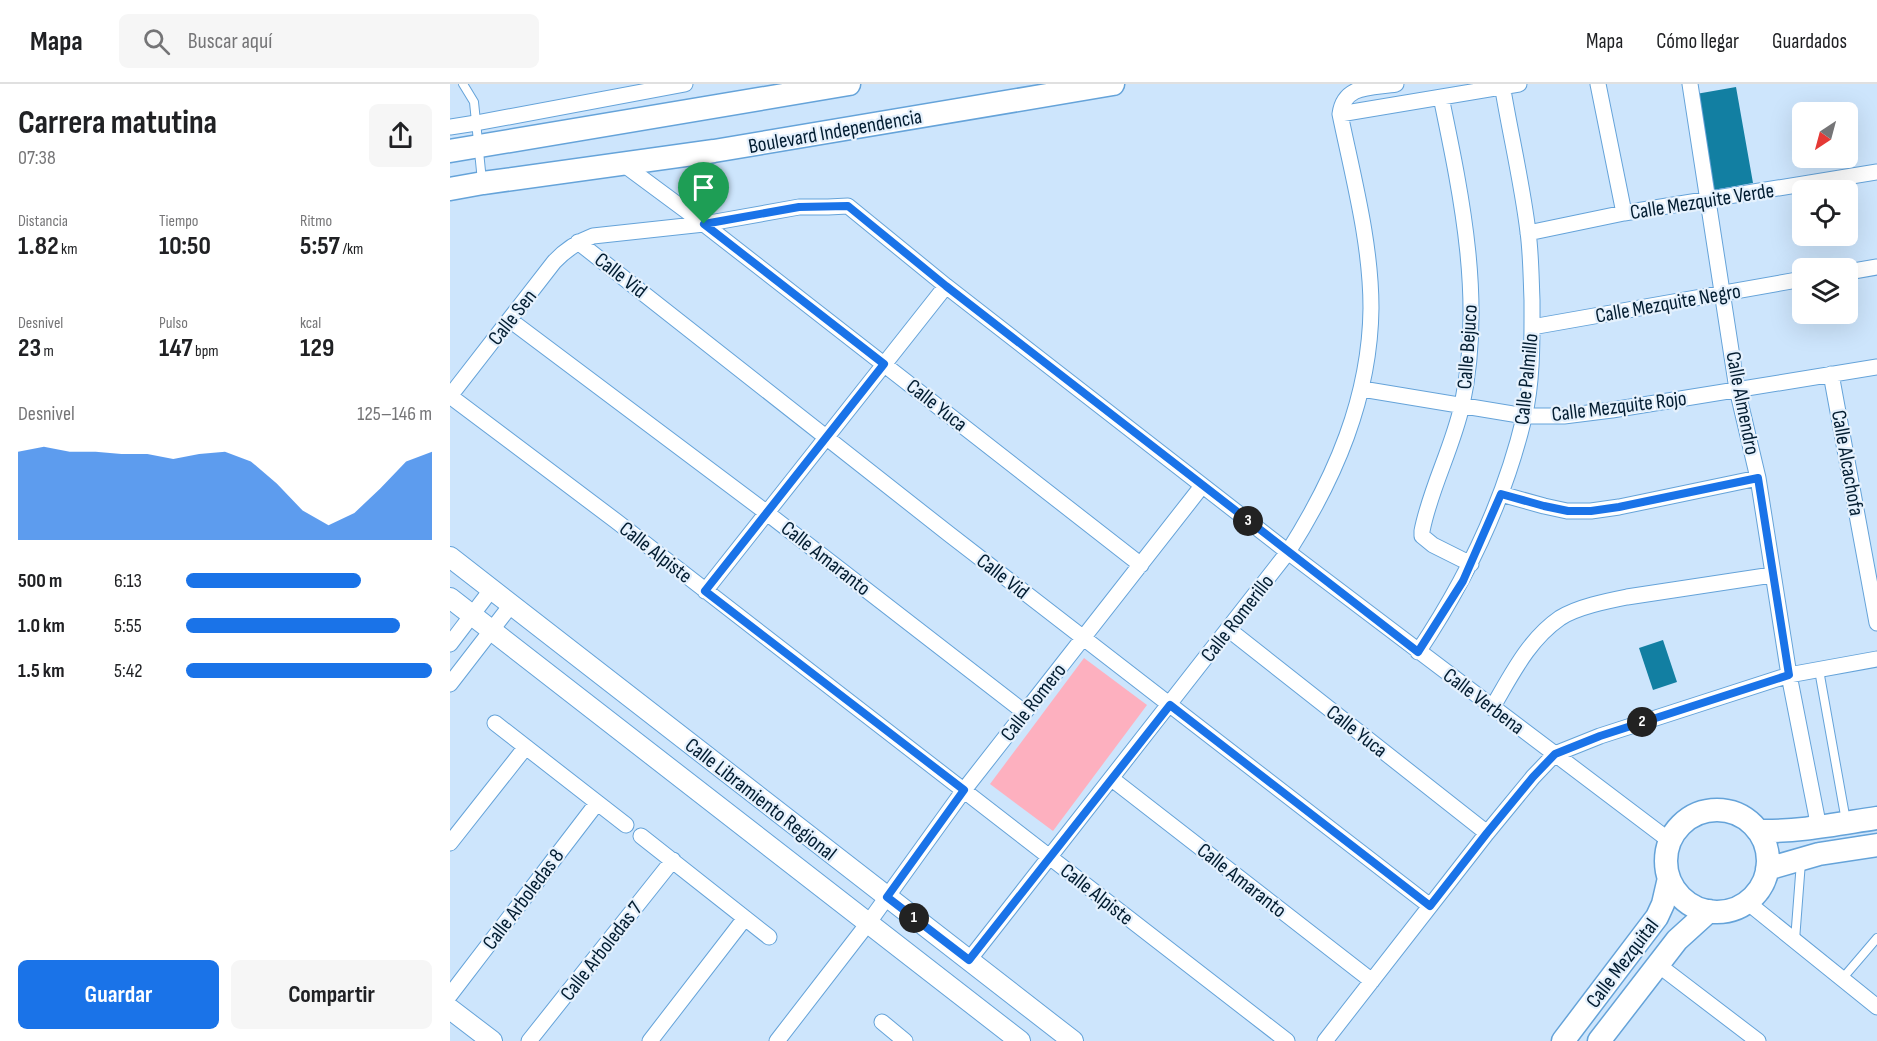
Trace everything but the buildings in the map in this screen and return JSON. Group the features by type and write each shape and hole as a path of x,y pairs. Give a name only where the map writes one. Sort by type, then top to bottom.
{"main road":[{"name":"Boulevard Independencia","path":"450,151 478,134 849,84"},
{"name":"Boulevard Independencia","path":"450,189 714,151 1113,84"},
{"path":"1711,810 1729,811 1745,818 1758,831 1768,855 1767,869 1764,882 1747,902 1735,908 1709,911 1692,905 1678,894 1669,878 1666,860 1670,841 1680,826 1694,815 1711,810"},
{"path":"1758,831 1819,828 1877,818"},
{"path":"1767,869 1801,858 1877,845"},
{"name":"Calle Mezquital","path":"1563,1041 1657,917 1664,904 1669,878"},
{"name":"Calle Mezquital","path":"1599,1041 1677,940 1709,911"}],"street":[{"path":"450,127 478,134 685,84"},
{"path":"1396,84 1354,91 1344,100 1340,114 1519,84"},
{"path":"1598,84 1624,213"},
{"name":"Calle Almendro","path":"1690,84 1737,389 1758,478 1789,675 1819,828"},
{"name":"Calle Palmillo","path":"1418,652 1452,600 1471,564 1501,494 1525,416 1532,327 1528,232 1502,86"},
{"name":"Calle Bejuco","path":"1441,97 1455,164 1469,261 1471,340 1462,406 1422,536 1433,545 1471,564"},
{"name":"Calle Romerillo","path":"969,960 1288,552 1310,518 1345,446 1362,389 1370,335 1371,307 1367,260 1340,114"},
{"name":"Calle Yuca","path":"622,164 704,224 1141,565"},
{"name":"Calle Mezquite Verde","path":"1528,232 1624,213 1877,172"},
{"name":"Calle Verbena","path":"578,242 593,236 616,232 704,224 799,207 848,206 946,286 1288,552 1670,841"},
{"name":"Calle Sen","path":"450,396 554,262 566,249 578,242"},
{"name":"Calle Vid","path":"578,242 826,438 1430,906"},
{"path":"1858,270 1877,267"},
{"name":"Calle Mezquite Negro","path":"1532,327 1792,281"},
{"path":"705,591 946,286"},
{"name":"Calle Amaranto","path":"510,320 767,513 1024,712"},
{"name":"Calle Mezquite Rojo","path":"1362,389 1525,416 1564,416 1877,367"},
{"name":"Calle Alcachofa","path":"1831,374 1877,623"},
{"name":"Calle Alpiste","path":"450,396 616,521 1287,1041"},
{"path":"1501,494 1551,508 1591,511 1758,478"},
{"name":"Calle Romero","path":"777,1041 887,897 964,790 1203,486"},
{"name":"Calle Libramiento Regional","path":"450,557 1073,1041"},
{"path":"1492,708 1523,657 1541,634 1561,617 1604,602 1627,597 1772,575"},
{"path":"450,644 491,590"},
{"name":"Calle Libramiento Regional","path":"450,598 1020,1041"},
{"path":"450,684 510,604"},
{"name":"Calle Yuca","path":"1228,628 1487,833"},
{"path":"1325,1041 1487,833 1555,754 1600,736 1789,675 1877,659"},
{"path":"495,723 626,825"},
{"path":"450,843 525,748"},
{"name":"Calle Amaranto","path":"1112,779 1372,981"},
{"name":"Calle Arboledas 8","path":"450,995 597,803"},
{"path":"641,836 769,937"},
{"name":"Calle Arboledas 7","path":"529,1041 673,860"},
{"path":"1747,902 1877,1007"},
{"path":"650,1041 745,918"},
{"path":"1658,964 1758,1041"},
{"path":"450,1009 492,1041"},
{"path":"882,1022 905,1041"}],"lane":[{"path":"463,84 474,102 483,183"},
{"path":"1819,670 1846,823"},
{"path":"1795,942 1801,858"},
{"path":"1842,979 1877,938"}],"shaded area":[{"path":"1084,658 1147,705 1053,831 990,784"}],"route":[{"path":"848,206 946,286 1418,652 1463,581 1501,494 1568,511 1591,511 1758,478 1789,675 1684,707 1577,744 1555,754 1533,777 1430,906 1170,705 969,960 887,897 964,790 705,591 884,364 704,224 799,207 848,206"}]}
